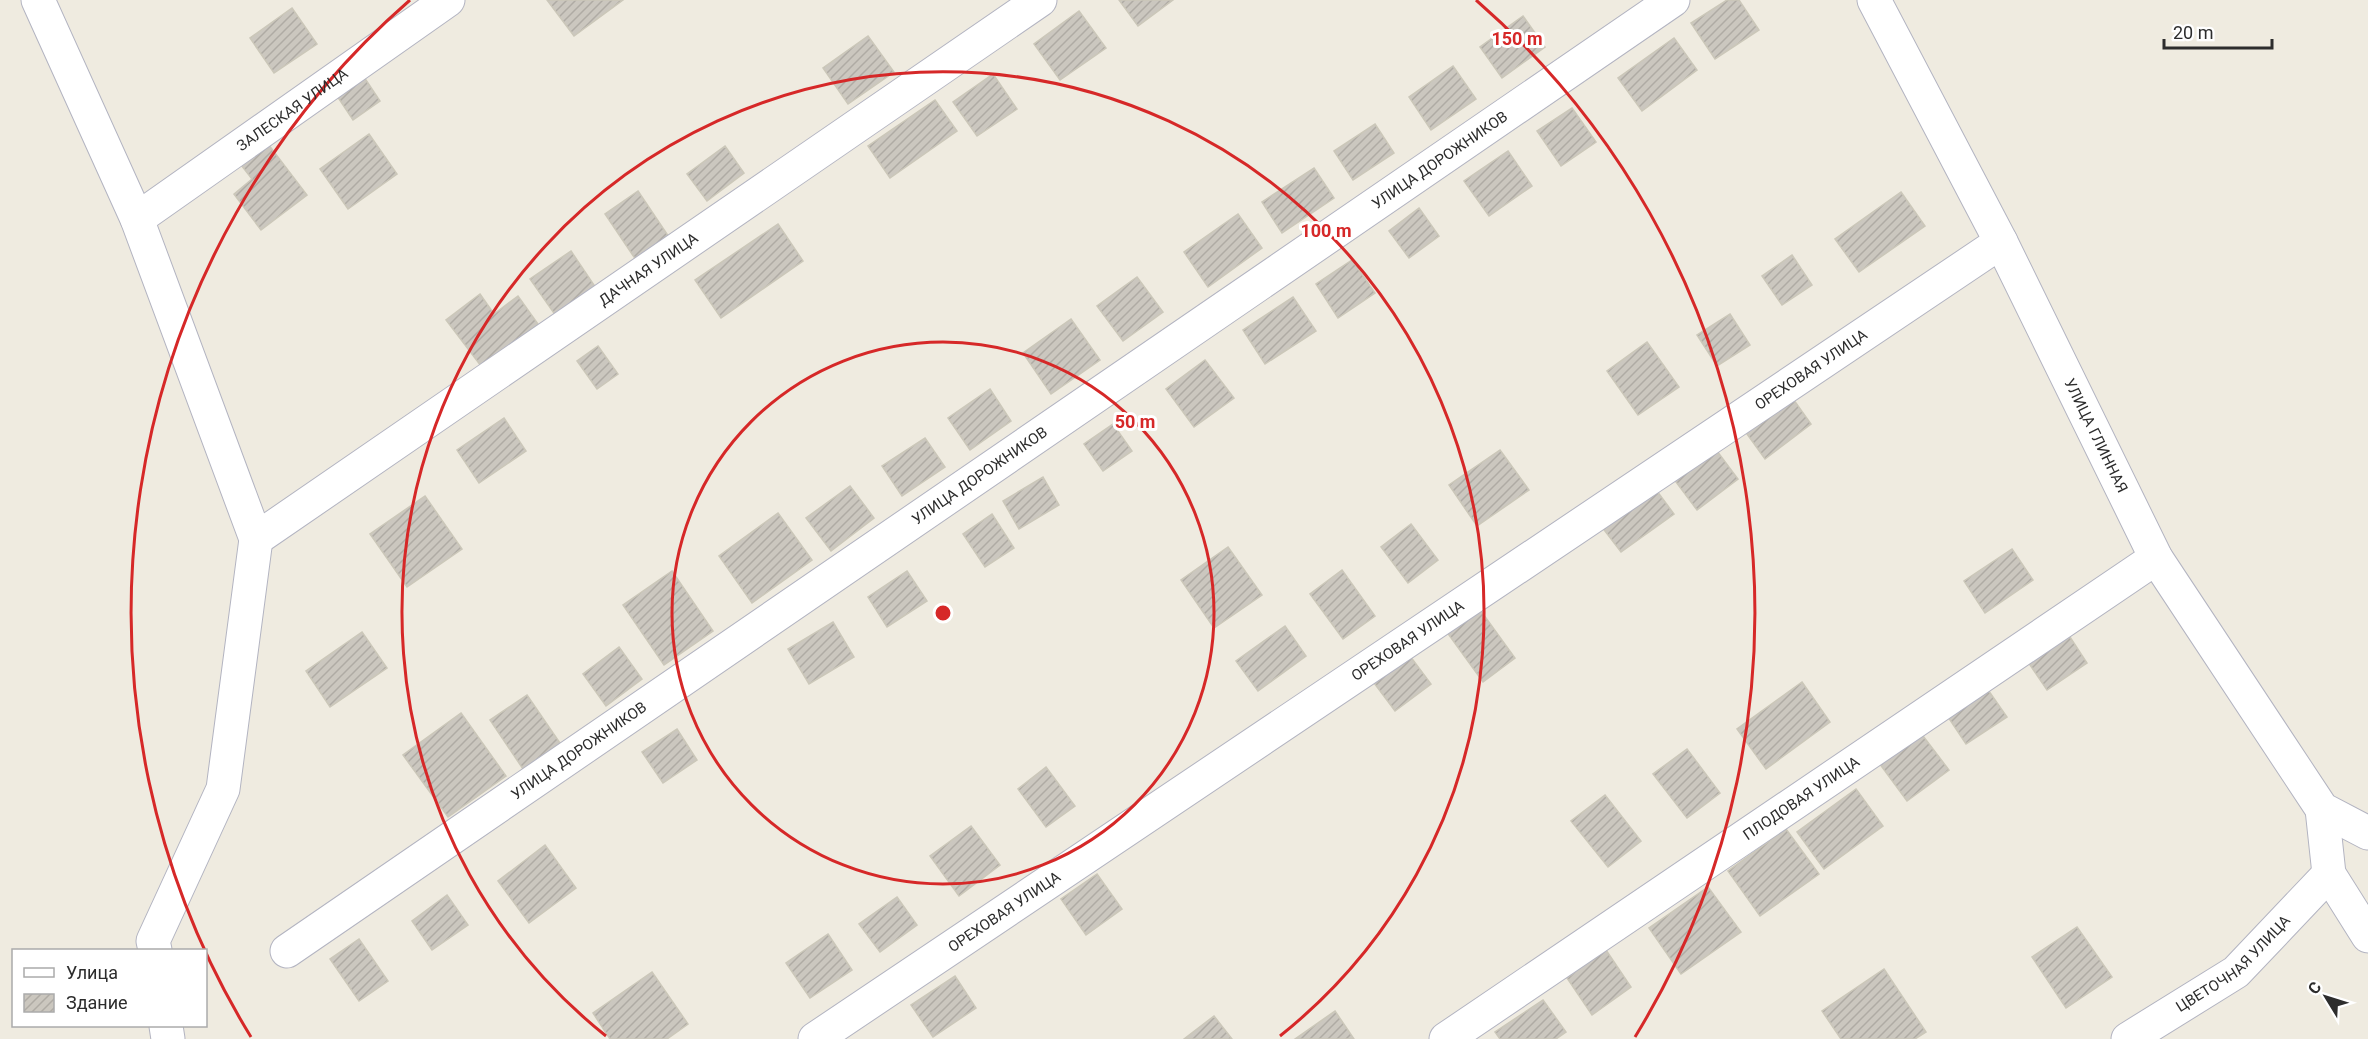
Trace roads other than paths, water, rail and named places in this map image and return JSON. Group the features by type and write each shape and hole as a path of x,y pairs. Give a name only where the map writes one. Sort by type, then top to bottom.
{"street":[{"path":"38,0 137,219 256,539 223,789 153,941 155,949"},
{"name":"ЗАЛЕСКАЯ УЛИЦА","path":"137,219 448,0"},
{"name":"ДАЧНАЯ УЛИЦА","path":"256,539 1040,0"},
{"name":"УЛИЦА ДОРОЖНИКОВ","path":"287,951 1673,0"},
{"name":"УЛИЦА ГЛИННАЯ","path":"1874,0 2001,242 2156,558 2322,809 2368,833"},
{"name":"ОРЕХОВАЯ УЛИЦА","path":"815,1039 2001,242"},
{"name":"ПЛОДОВАЯ УЛИЦА","path":"1446,1039 2156,558"},
{"path":"2322,809 2329,874 2368,936"},
{"name":"ЦВЕТОЧНАЯ УЛИЦА","path":"2128,1039 2236,972 2329,874"}]}
